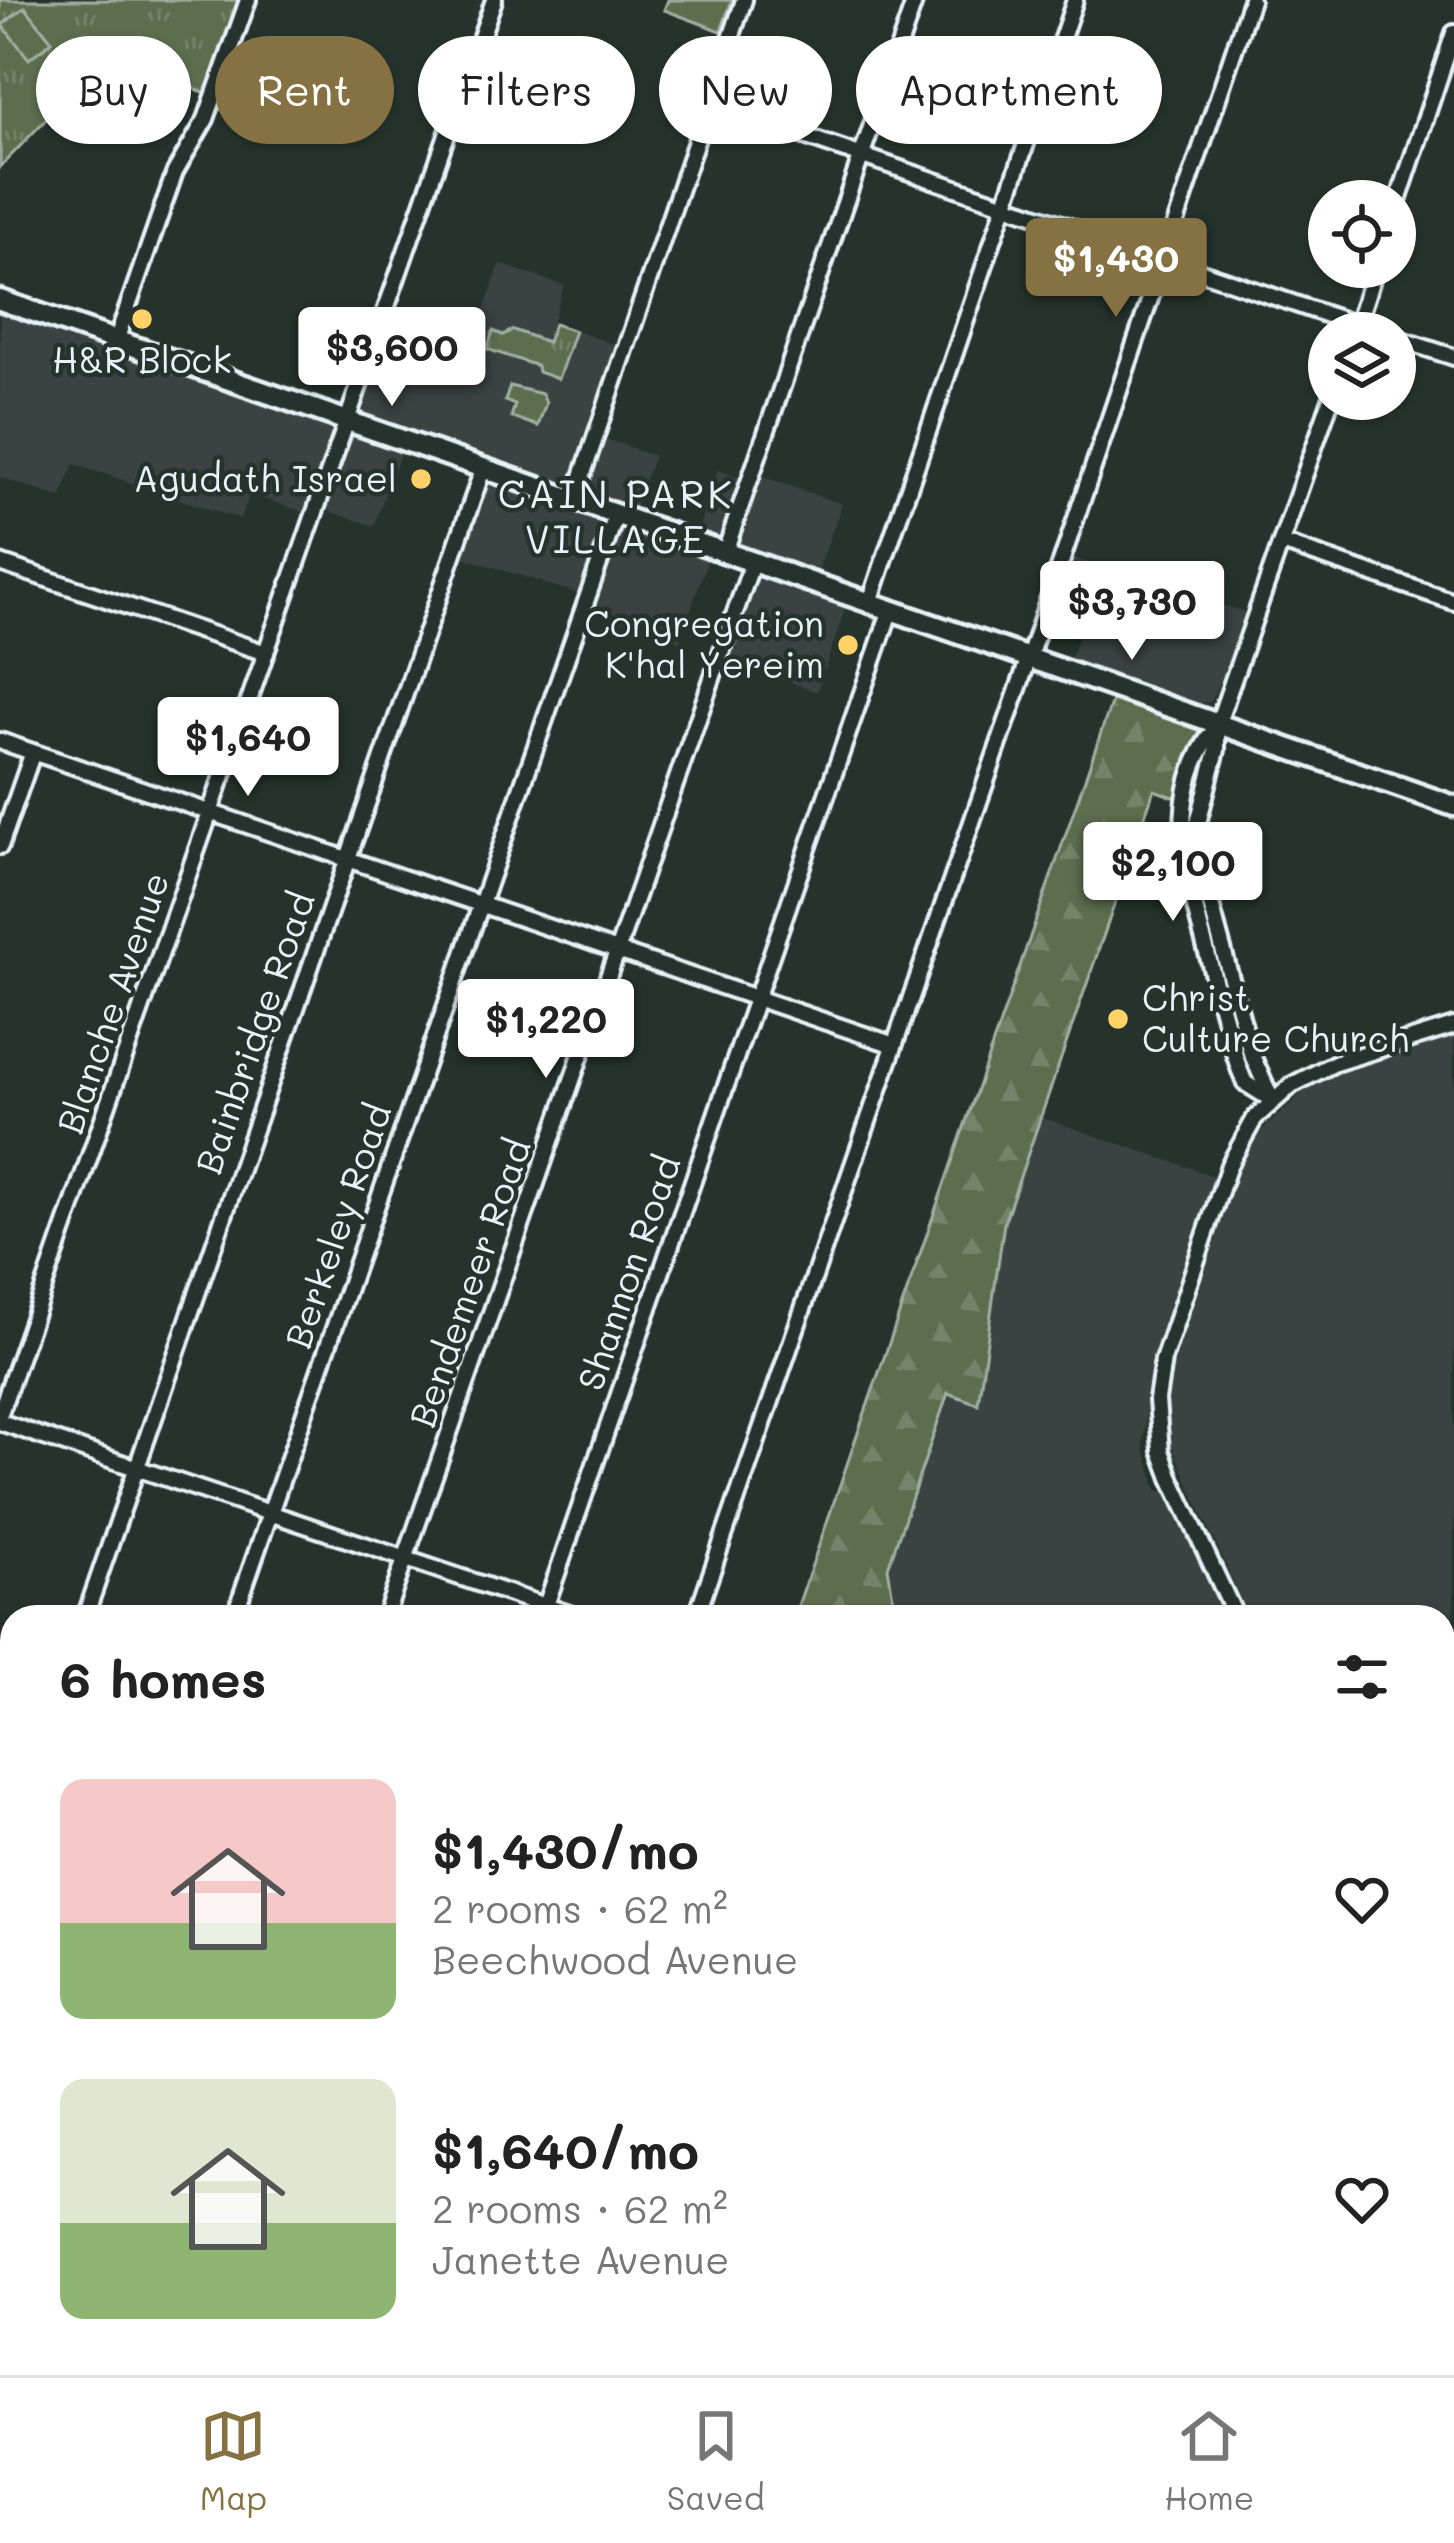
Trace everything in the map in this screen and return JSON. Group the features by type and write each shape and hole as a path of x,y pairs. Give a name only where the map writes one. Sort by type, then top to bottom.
{"main road":[{"path":"0,300 1454,806"}],"street":[{"path":"116,341 175,172 206,119 248,0"},
{"name":"Blanche Avenue","path":"0,1413 494,0"},
{"path":"731,36 744,0"},
{"path":"725,551 915,0"},
{"path":"870,602 1075,0"},
{"path":"700,1605 1251,0"},
{"path":"1405,180 1454,33"},
{"path":"574,500 694,144"},
{"path":"826,144 1309,312"},
{"path":"1416,345 1454,357"},
{"path":"1272,1100 1251,1053 1199,860 1198,823 1217,752 1217,726 1324,420"},
{"name":"Bainbridge Road","path":"89,1605 483,469"},
{"name":"Berkeley Road","path":"239,1605 616,514"},
{"path":"1282,543 1454,602"},
{"name":"Bendemeer Road","path":"389,1605 753,561"},
{"path":"0,563 266,653"},
{"name":"Shannon Road","path":"546,1605 891,609"},
{"path":"0,741 894,1045"},
{"path":"0,846 33,752"},
{"path":"1230,1605 1161,1451 1157,1400 1163,1360 1229,1165 1244,1134 1272,1100 1313,1072 1454,1026"},
{"path":"0,1423 528,1605"}],"shaded area":[{"path":"500,264 564,286 552,323 620,346 576,475 567,485 361,413 381,349 461,376"},
{"path":"0,315 401,451 374,526 324,509 331,488 321,484 310,514 250,494 240,519 74,464 61,498 0,477"},
{"path":"602,438 654,456 634,510 595,497 588,490"},
{"path":"718,470 757,484 760,476 842,504 817,573 697,532"},
{"path":"492,483 709,556 680,641 579,607 582,595 459,556 482,491"},
{"path":"1068,556 1248,613 1211,702 1200,703 1070,659 1095,586 1062,574"},
{"path":"767,576 847,603 817,692 726,658 752,584"},
{"path":"1454,1037 1454,1605 1244,1605 1172,1446 1167,1406 1171,1374 1242,1162 1254,1138 1312,1084"},
{"path":"1014,1108 1214,1176 1154,1352 1143,1444 1157,1490 1170,1494 1220,1605 860,1605"}],"green space":[{"path":"0,0 242,0 230,36 215,36 215,79 210,94 191,87 191,36 36,36 36,130 0,167"},
{"path":"668,0 732,0 721,31 664,10"},
{"path":"25,7 48,36 36,36 36,54 29,59 2,25"},
{"path":"554,324 575,331 558,379 538,372 537,366 487,349 493,331 503,335 513,330 547,342"},
{"path":"510,386 542,394 546,403 538,426 511,417 515,405 505,401"},
{"path":"1114,695 1217,726 1185,801 1154,790 1004,1223 978,1404 948,1393 888,1567 894,1605 798,1605"}],"place":[{"name":"H&R Block","path":"142,319"},
{"name":"Agudath Israel","path":"421,479"},
{"name":"Congregation K'hal Yereim","path":"848,645"},
{"name":"Christ Culture Church","path":"1118,1019"}],"district":[{"name":"CAIN PARK VILLAGE","path":"616,516"}]}
